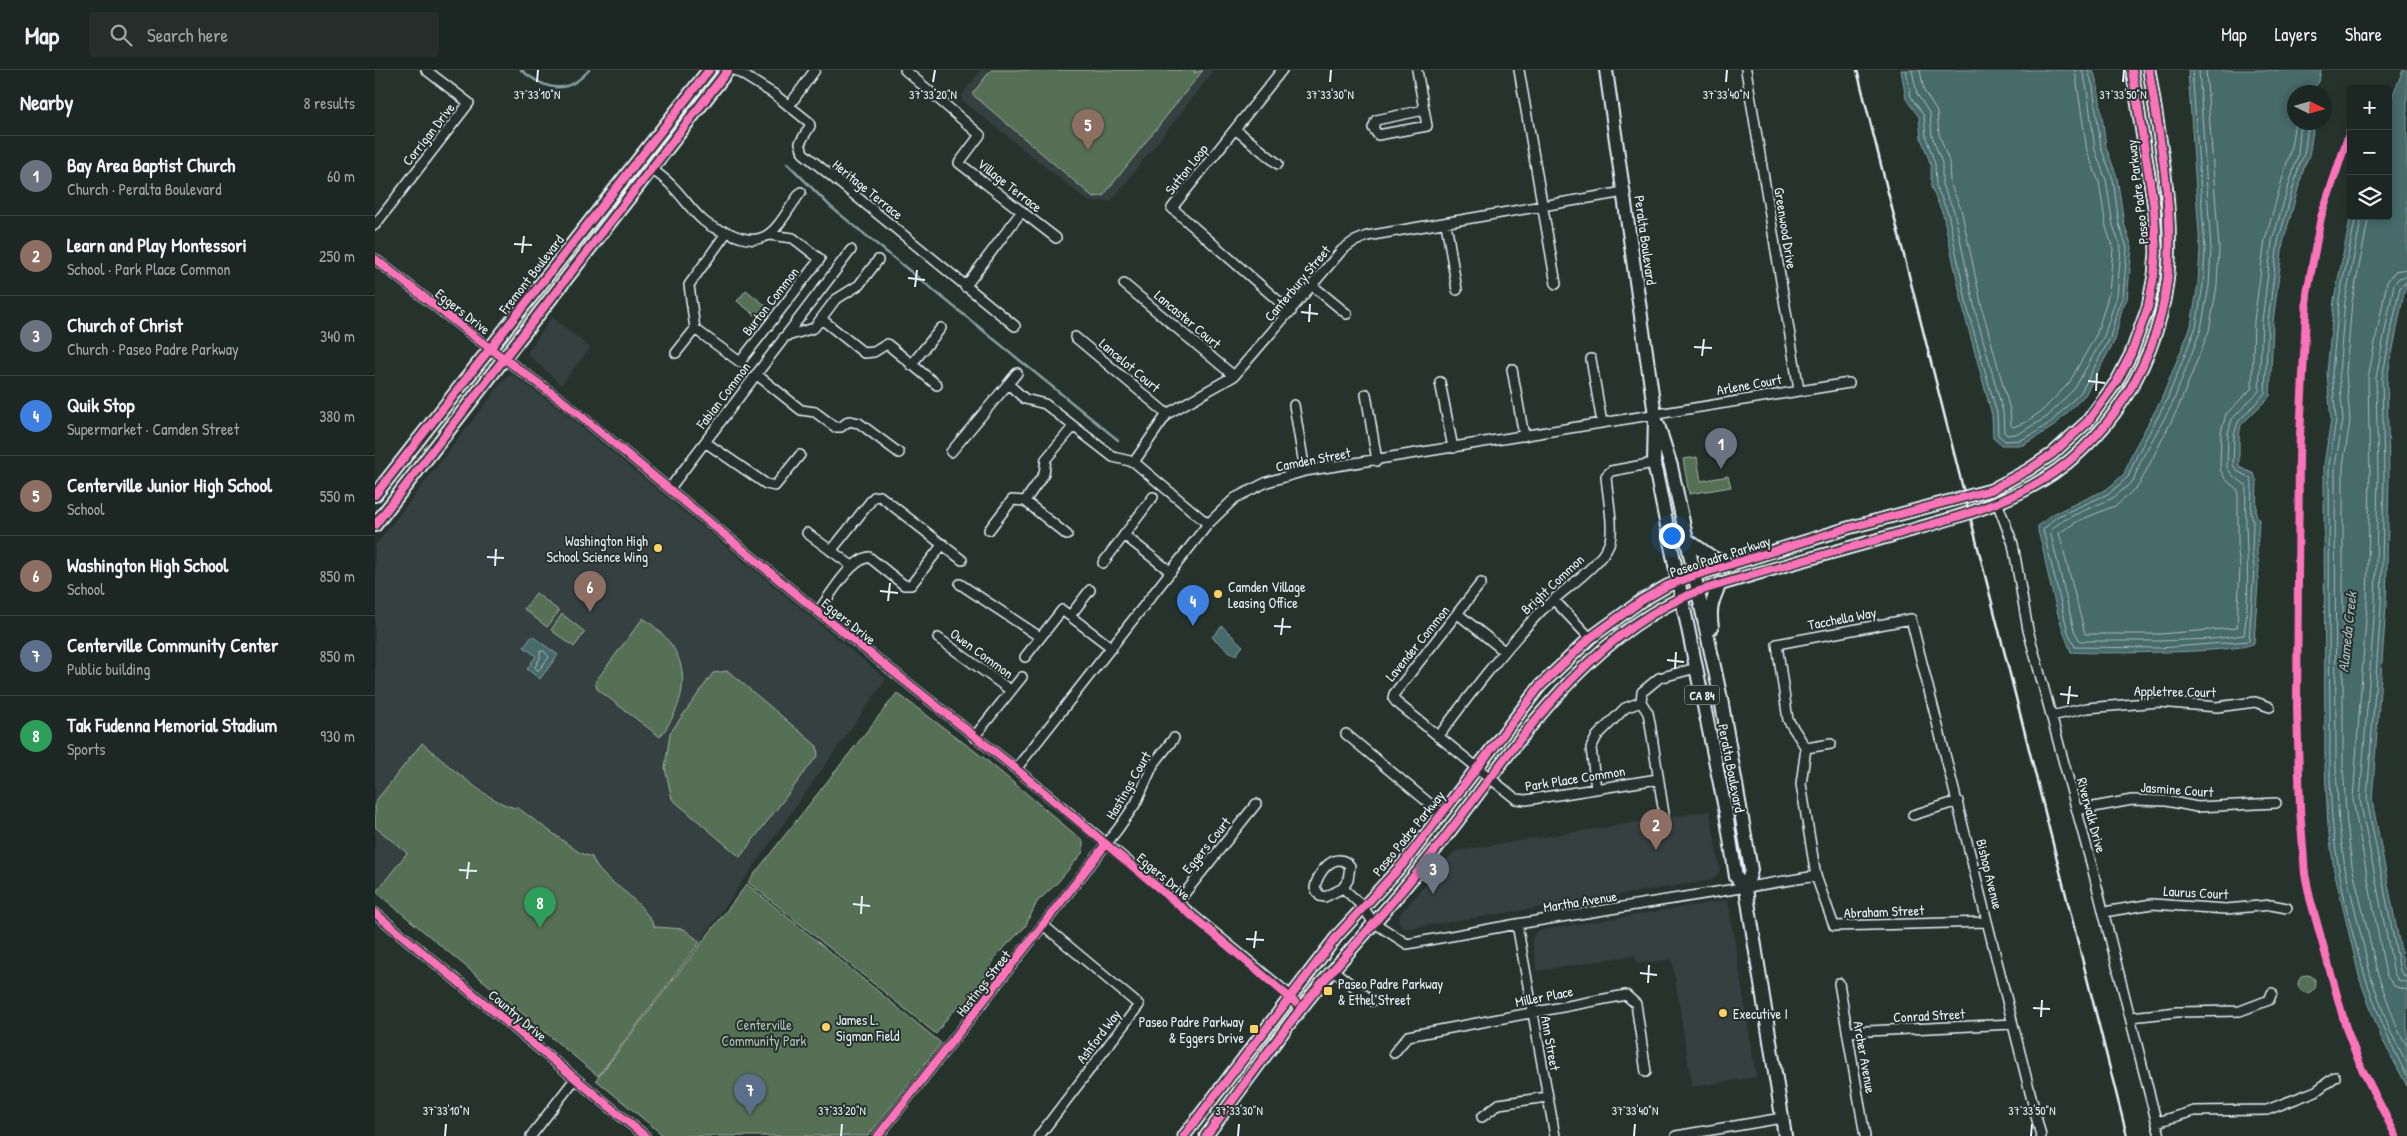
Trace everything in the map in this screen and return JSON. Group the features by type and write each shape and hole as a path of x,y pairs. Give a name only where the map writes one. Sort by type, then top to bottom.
{"main road":[{"name":"Fremont Boulevard","path":"375,495 489,347 709,70"},
{"path":"376,521 728,70"},
{"name":"Peralta Boulevard","path":"1605,70 1655,415 1654,463 1726,813 1736,878 1746,889"},
{"name":"Paseo Padre Parkway","path":"1184,1136 1291,996 1363,907 1403,864 1540,686 1590,638 1641,601 1677,582 1693,576 1848,528 1991,490 2028,470 2051,454 2087,422 2100,406 2131,354 2148,307 2154,276 2156,252 2154,207 2132,70"},
{"name":"Paseo Padre Parkway","path":"1206,1136 1300,1010 1373,922 1402,891 1547,708 1578,673 1642,620 1681,598 1720,584 1955,518 1997,502 2039,482 2088,443 2126,397 2141,372 2151,347 2166,292 2169,228 2161,148 2149,70"},
{"name":"Peralta Boulevard","path":"1655,415 1671,466 1693,576 1715,670 1751,870 1746,889 1785,1136"},
{"path":"1686,538 1713,558 1731,565"},
{"path":"1715,670 1719,658 1709,614 1712,599 1720,584"}],"street":[{"name":"Corrigan Drive","path":"375,225 469,103 426,70"},
{"name":"Heritage Terrace","path":"735,70 789,106 809,122 810,126 800,143 803,153 1015,326"},
{"path":"789,106 815,70"},
{"name":"Village Terrace","path":"905,70 980,135 959,163 1056,238"},
{"name":"Sutton Loop","path":"1282,70 1172,208 1291,312"},
{"path":"1417,70 1427,126 1378,135 1373,128 1376,120 1424,110"},
{"path":"1519,70 1556,284"},
{"name":"Greenwood Drive","path":"1746,70 1799,390"},
{"path":"1235,129 1278,164"},
{"name":"Burton Common","path":"652,169 673,186 697,216 718,231 727,232 742,240 759,241 769,235 793,238 820,258 740,362 695,329"},
{"path":"769,235 801,192"},
{"name":"Canterbury Street","path":"1134,462 1167,414 1235,376 1342,250 1353,242 1367,236 1624,192"},
{"path":"965,287 1022,211"},
{"path":"1445,223 1457,290"},
{"path":"676,353 695,329 689,285 727,232"},
{"name":"Fabian Common","path":"670,488 851,250"},
{"name":"Eggers Drive","path":"375,259 564,402 670,488 818,612 1016,769 1291,996 1300,1010"},
{"path":"784,337 814,328 835,300 859,286 877,260"},
{"name":"Lancaster Court","path":"1123,284 1235,376"},
{"path":"1313,286 1347,314"},
{"path":"819,322 824,321 864,353 874,352 887,344 937,384"},
{"path":"911,365 941,328"},
{"name":"Lancelot Court","path":"1075,337 1167,414"},
{"path":"1591,359 1602,423"},
{"path":"1513,370 1524,436"},
{"path":"951,452 1017,373"},
{"path":"756,374 801,410 815,412 835,427 841,427 849,421 859,423 899,454"},
{"path":"1440,382 1453,448"},
{"name":"Arlene Court","path":"1655,415 1849,383"},
{"path":"1008,384 1025,399 1045,404 1113,457 1134,462 1208,524"},
{"path":"1366,394 1377,461"},
{"path":"1294,405 1305,471"},
{"name":"Camden Street","path":"1016,769 1208,524 1235,498 1267,482 1305,471 1377,461 1655,415"},
{"path":"1025,501 1044,474 1046,459 1073,426"},
{"path":"705,442 765,484 775,486 799,456"},
{"name":"Bright Common","path":"1438,737 1504,651 1541,610 1600,558 1609,545 1613,532 1606,476 1614,469 1654,463"},
{"path":"831,551 874,497 880,496 962,560"},
{"path":"1103,563 1153,497"},
{"path":"989,530 1012,500 1025,501 1067,535"},
{"name":"Riverwalk Drive","path":"1997,502 2013,544 2028,630 2077,810 2160,1136"},
{"path":"807,533 852,566"},
{"path":"1124,535 1171,572"},
{"path":"818,612 852,566 861,558 869,557 905,585 911,585 943,544"},
{"name":"Lavender Common","path":"1438,737 1393,698 1481,583"},
{"path":"960,584 1040,637"},
{"path":"1070,616 1090,590"},
{"path":"1554,600 1590,638"},
{"path":"1025,657 1062,610 1112,648"},
{"path":"1458,614 1504,651"},
{"name":"Tacchella Way","path":"1806,748 1788,720 1777,644 1911,619"},
{"name":"Bishop Avenue","path":"1911,619 2041,1136"},
{"name":"Owen Common","path":"938,638 1011,690"},
{"path":"1664,814 1657,779 1651,723 1648,713 1641,702 1642,692 1659,678 1696,668"},
{"name":"Owen Common","path":"974,737 1022,677"},
{"path":"1596,789 1591,748 1597,736 1625,708 1641,702"},
{"name":"Appletree Court","path":"2051,716 2087,708 2159,702 2217,706 2255,702 2270,707"},
{"path":"1346,734 1441,813"},
{"name":"Park Place Common","path":"1438,737 1515,799 1521,800 1657,779"},
{"name":"Hastings Court","path":"1106,844 1136,803 1153,765 1174,738"},
{"path":"1816,876 1801,784 1806,748 1831,744"},
{"name":"Jasmine Court","path":"2077,810 2132,800 2167,801 2197,807 2276,803"},
{"path":"1913,815 1957,801"},
{"name":"Eggers Court","path":"1177,903 1256,804"},
{"name":"Hastings Street","path":"878,1136 1106,844"},
{"path":"1339,858 1345,860 1350,866 1348,880 1343,888 1325,897 1316,892 1315,888 1319,876 1334,860 1339,858"},
{"name":"Martha Avenue","path":"1343,888 1363,907 1373,922 1407,944 1517,924 1746,889 1816,876"},
{"name":"Abraham Street","path":"1816,876 1834,926 1987,922"},
{"name":"Laurus Court","path":"2103,912 2152,904 2226,909 2271,905 2287,908"},
{"name":"Country Drive","path":"375,913 645,1136"},
{"name":"Ann Street","path":"1517,924 1555,1136"},
{"name":"Ashford Way","path":"1039,1136 1139,1005 1043,925"},
{"path":"1333,970 1372,1001"},
{"name":"Archer Avenue","path":"1839,983 1865,1136"},
{"path":"2131,1017 2177,1012 2240,1011 2269,1000 2271,993"},
{"name":"Miller Place","path":"1394,1054 1408,1036 1626,995 1636,1004 1646,1072"},
{"name":"Conrad Street","path":"1847,1032 2013,1024"},
{"path":"2157,1122 2194,1111 2267,1110 2316,1091 2335,1077"},
{"path":"531,1136 575,1078"},
{"path":"1482,1117 1499,1104 1547,1097"},
{"path":"1676,1136 1781,1118"},
{"path":"630,1136 636,1128"}],"shaded area":[{"path":"981,70 1210,70 1213,72 1111,201 1089,202 962,100 962,95"},
{"path":"552,317 590,348 561,385 527,353"},
{"path":"512,374 561,410 886,679 700,942 684,929 655,927 648,914 595,867 586,853 580,853 518,809 509,808 470,781 411,856 407,853 375,891 375,546 506,377"},
{"path":"1710,811 1720,871 1712,880 1417,927 1402,928 1398,921 1401,913 1455,851"},
{"path":"1728,900 1756,1077 1692,1087 1672,959 1637,964 1635,955 1537,971 1532,938 1537,931"}],"green space":[{"path":"991,70 1196,70 1194,73 1203,70 1103,196 1093,197 972,94"},
{"path":"746,290 770,309 761,320 737,301"},
{"path":"1697,457 1701,481 1728,476 1731,487 1689,494 1683,459"},
{"path":"536,593 559,611 547,627 524,609"},
{"path":"562,614 585,632 574,647 551,630"},
{"path":"643,618 671,644 679,659 682,673 682,689 678,704 671,721 660,737 597,689 595,682"},
{"path":"728,671 817,746 818,755 740,857 672,799 665,768 670,733 713,673"},
{"path":"897,693 984,758 1083,841 1083,852 1058,882 1037,902 1025,927 996,956 985,977 968,1001 951,1013 936,1034 748,882"},
{"path":"422,743 483,792 508,806 518,808 580,853 592,857 599,870 639,905 655,927 684,929 700,942 598,1076 376,892 407,853 375,827 375,802"},
{"name":"Centerville Community Park","path":"747,884 941,1043 868,1136 664,1136 596,1080"},
{"path":"2303,975 2311,975 2316,980 2314,991 2303,993 2298,988 2298,980"}],"water":[{"path":"1901,70 2093,70 2098,86 2106,147 2117,177 2124,223 2132,247 2127,299 2122,309 2115,340 2085,395 2054,426 2023,445 2001,445 1993,438 1992,415 1965,316 1943,214 1931,187 1931,165 1921,138 1919,117 1906,99"},
{"path":"2188,70 2321,70 2319,82 2316,85 2287,85 2287,130 2314,130 2309,155 2283,243 2273,322 2270,396 2241,425 2239,435 2239,467 2254,474 2257,482 2256,514 2259,520 2257,552 2259,567 2254,643 2225,649 2198,651 2136,653 2071,652 2054,601 2038,526 2053,514 2107,489 2124,474 2132,453 2161,400 2191,326 2198,284 2200,249"},
{"name":"Alameda Creek","path":"2403,70 2407,70 2407,278 2387,379 2389,477 2386,606 2372,800 2407,983 2407,1086 2381,1037 2360,980 2334,870 2328,826 2325,767 2324,465 2331,420 2327,373 2334,300 2350,220 2392,220 2392,97"},
{"path":"1222,626 1243,646 1235,656 1212,637"},
{"path":"532,636 558,655 540,679 527,669 536,656 524,647"}],"waterway":[{"path":"521,70 547,86 556,87 572,84 589,70"},
{"path":"787,163 831,207 1118,440"}],"railway":[{"path":"1857,70 2127,1136"}],"cycle path":[{"path":"375,495 709,70"},
{"path":"375,525 728,70"},
{"path":"1184,1136 1338,935 1403,864 1540,686 1590,638 1641,601 1667,586 1693,576 1848,528 1991,490 2028,470 2052,454 2087,422 2117,381 2131,354 2148,307 2154,276 2156,252 2154,207 2132,70"},
{"path":"1206,1136 1305,1003 1436,849 1520,739 1583,668 1618,638 1655,612 1696,592 1942,521 2004,500 2051,475 2079,452 2104,426 2125,397 2142,366 2156,333 2164,298 2169,262 2167,190 2149,70"},
{"path":"2350,130 2321,217 2307,294 2299,456 2297,708 2300,809 2305,874 2310,898 2346,1028 2361,1067 2396,1136"},
{"path":"375,259 480,341 564,402 818,612 1016,769 1295,1002"},
{"path":"878,1136 1106,844"},
{"path":"375,913 645,1136"}],"place":[{"name":"Centerville Junior High School","path":"1088,150"},
{"name":"Bay Area Baptist Church","path":"1721,469"},
{"name":"Washington High School Science Wing","path":"658,548"},
{"name":"Camden Village Leasing Office","path":"1218,594"},
{"name":"Washington High School","path":"590,612"},
{"name":"Quik Stop","path":"1193,626"},
{"name":"Learn and Play Montessori","path":"1656,850"},
{"name":"Church of Christ","path":"1433,894"},
{"name":"Tak Fudenna Memorial Stadium","path":"540,928"},
{"name":"Paseo Padre Parkway & Ethel Street","path":"1328,991"},
{"name":"Executive I","path":"1723,1013"},
{"name":"James L. Sigman Field","path":"826,1027"},
{"name":"Paseo Padre Parkway & Eggers Drive","path":"1254,1029"},
{"name":"Centerville Community Center","path":"750,1115"}]}
